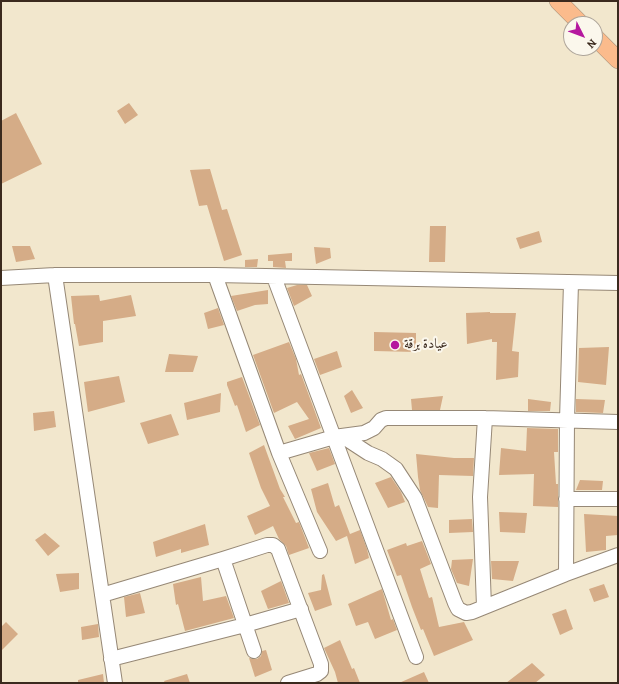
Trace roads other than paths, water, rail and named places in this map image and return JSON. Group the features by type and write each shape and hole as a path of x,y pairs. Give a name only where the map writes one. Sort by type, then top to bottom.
{"main road":[{"path":"558,1 573,16"},
{"path":"603,45 618,60"}],"street":[{"path":"55,275 102,594 110,659 115,683"},
{"path":"1,278 55,275 215,275 618,283"},
{"path":"215,275 279,453 320,551"},
{"path":"274,277 338,437 416,657"},
{"path":"566,574 567,420 571,283"},
{"path":"279,453 338,437 364,433 370,431 386,418 485,418 618,422"},
{"path":"484,608 480,497 485,418"},
{"path":"338,437 396,469 414,498 455,603 458,609 466,613 484,608 566,574 618,555"},
{"path":"566,499 618,499"},
{"path":"102,594 267,545 276,546 321,664 318,674 288,683"},
{"path":"223,559 254,651"},
{"path":"110,659 245,625 300,609"}],"place":[{"name":"عيادة برقة","path":"395,345"}]}
